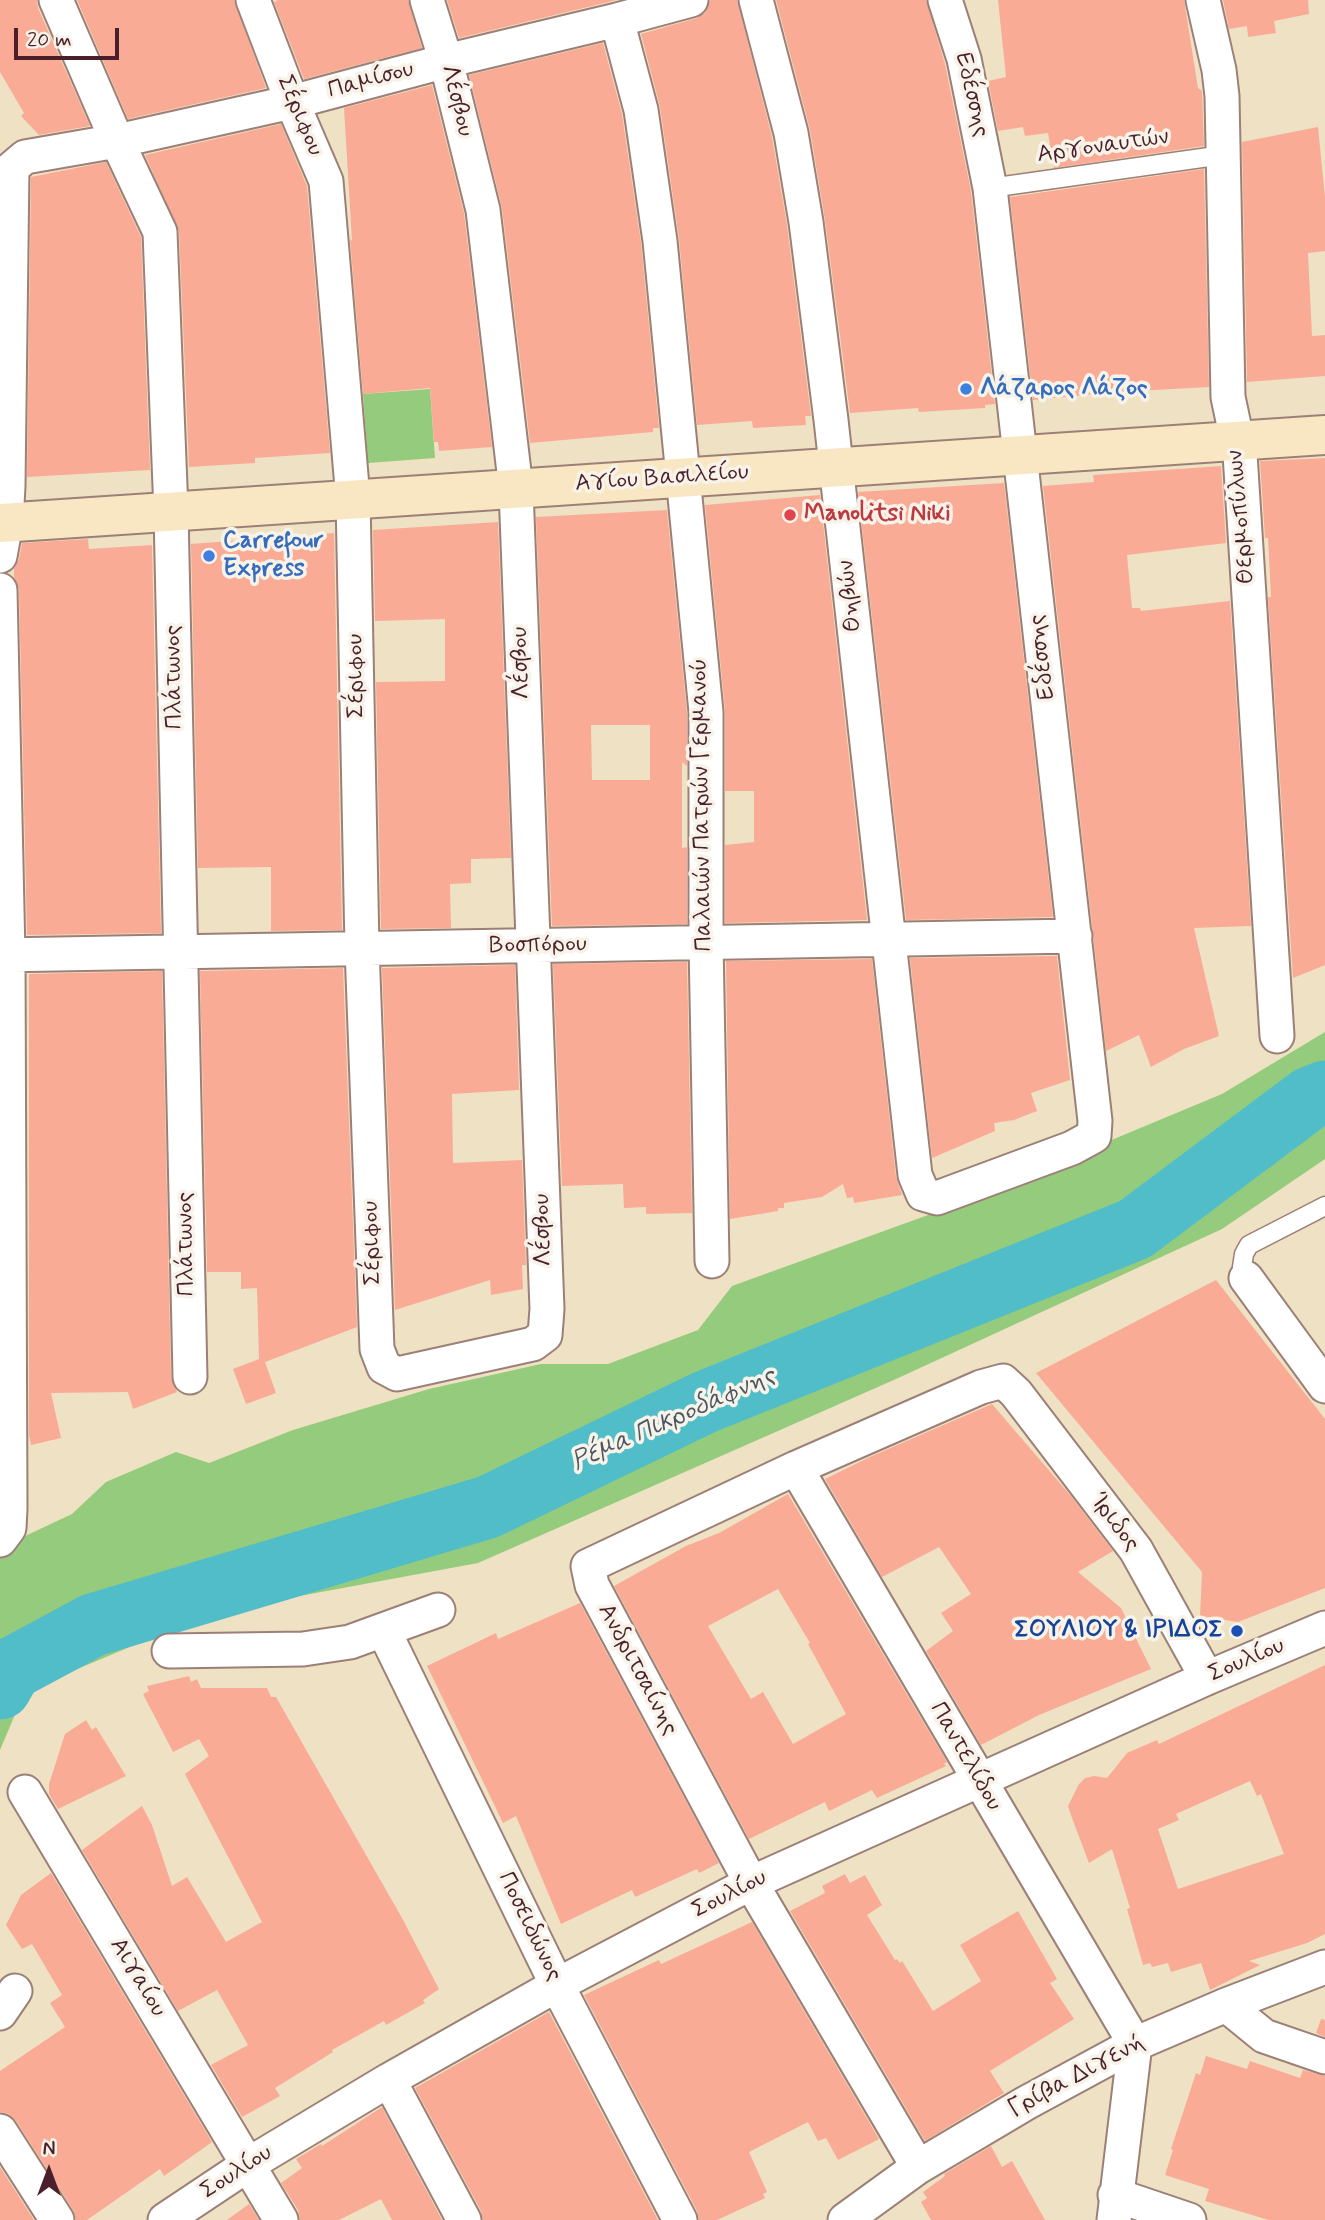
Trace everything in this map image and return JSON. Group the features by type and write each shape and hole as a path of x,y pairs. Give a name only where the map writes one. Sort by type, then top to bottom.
{"street":[{"name":"Πλάτωνος","path":"56,0 160,232 172,512 190,1377"},
{"name":"Σέριφου","path":"253,0 326,181 353,499 362,948 377,1349 384,1367"},
{"name":"Λέσβου","path":"384,1367 397,1374 533,1344 545,1335 547,1309 516,489 483,210 446,61 427,0"},
{"name":"Παμίσου","path":"2,534 12,168 25,157 117,141 292,102 691,0"},
{"name":"Θηβών","path":"757,0 791,133 806,222 915,1175 923,1194"},
{"name":"Εδέσσης","path":"923,1194 937,1198 1072,1148 1094,1136 1095,1121 990,188 964,59 946,0"},
{"name":"Θερμοπύλων","path":"1203,0 1219,70 1228,397 1235,441 1240,454 1277,1036"},
{"name":"Παλαιών Πατρών Γερμανού","path":"617,20 641,110 660,241 706,712 706,943 712,1261"},
{"name":"Αγίου Βασιλείου","path":"2,534 172,512 1325,435"},
{"path":"0,590 10,1509 9,1528 0,1540"},
{"name":"Βοσπόρου","path":"4,956 1075,936"},
{"path":"1246,1278 1325,1386"},
{"name":"Ανδριτσαίνης","path":"918,2166 751,1883 592,1585 587,1566 796,1468 981,1387 1003,1381"},
{"name":"Ίριδος","path":"1003,1381 1016,1393 1136,1550 1207,1678"},
{"name":"Παντελίδου","path":"796,1468 1135,2044"},
{"path":"169,1651 303,1649 350,1642 438,1610"},
{"name":"Σουλίου","path":"165,2220 249,2164 388,2080 557,1985 751,1883 1207,1678 1325,1628"},
{"name":"Ποσειδώνος","path":"384,1631 557,1985 680,2220"},
{"name":"Αιγαίου","path":"25,1792 281,2220"},
{"name":"Γρίβα Διγενή","path":"845,2220 918,2166 1135,2044 1325,1967"},
{"path":"1226,2005 1264,2036 1325,2057"},
{"path":"1135,2044 1115,2208 1189,2220"},
{"path":"388,2080 464,2220"},
{"path":"0,2131 57,2220"}],"lane":[{"name":"Αργοναυτών","path":"990,188 1223,156"},
{"path":"1246,1278 1242,1267 1249,1245 1325,1206"}],"green space":[{"path":"430,389 435,458 368,463 363,394"},
{"path":"1325,1032 1325,1159 1222,1229 896,1379 478,1563 213,1612 25,1691 0,1750 0,1553 23,1537 72,1514 106,1482 176,1452 209,1463 293,1430 429,1389 541,1364 608,1364 698,1330 732,1286 953,1206 1222,1094"}],"building":[{"path":"0,0 37,0 38,8 90,126 39,135 21,116 24,113 0,72"},
{"path":"77,0 234,0 266,88 128,119"},
{"path":"408,0 422,48 304,79 274,2"},
{"path":"447,0 617,0 459,38"},
{"path":"710,0 737,0 772,137 787,225 811,416 805,416 806,425 753,428 752,421 697,425 679,239 660,107 641,34 697,18 705,13"},
{"path":"776,0 926,0 945,64 971,191 995,404 985,405 985,408 919,412 918,408 850,413 825,220 810,130"},
{"path":"998,0 1184,0 1198,88 1202,91 1204,146 1054,168 1048,133 1025,136 1023,127 998,131 988,81 1006,77"},
{"path":"1223,0 1308,0 1309,14 1274,21 1276,33 1248,37 1247,26 1229,29"},
{"path":"603,43 622,114 641,243 659,428 653,428 653,432 530,443 502,208 469,75"},
{"path":"432,85 464,213 492,447 439,451 438,442 434,442 430,388 363,394 350,239 352,241 344,108"},
{"path":"281,124 307,186 330,453 255,458 255,463 189,467 179,231 145,155"},
{"path":"1318,127 1325,197 1325,251 1308,253 1312,336 1325,335 1325,376 1247,382 1242,142"},
{"path":"106,162 141,237 150,470 27,477 31,177"},
{"path":"1204,169 1209,387 1033,400 1010,197"},
{"path":"1325,458 1325,965 1293,978 1268,597 1271,597 1268,538 1265,538 1260,461"},
{"path":"1221,466 1226,543 1127,555 1132,608 1140,608 1141,611 1230,601 1251,926 1194,928 1219,1036 1184,1049 1151,1067 1139,1035 1106,1051 1043,486 1094,482 1093,475"},
{"path":"1004,483 1053,917 906,920 858,492"},
{"path":"820,495 867,920 725,923 725,845 754,842 754,791 725,791 725,710 705,505"},
{"path":"667,510 687,713 687,766 682,762 682,848 687,847 687,924 552,926 536,517","holes":["591,725 650,725 650,780 592,780"]},
{"path":"498,522 511,858 471,859 471,883 450,884 451,928 381,929 376,682 445,681 445,619 375,621 373,530"},
{"path":"334,533 342,930 271,931 271,867 198,868 191,544"},
{"path":"88,539 89,549 152,545 161,933 27,935 19,590 14,569 22,543"},
{"path":"1057,956 1070,1080 1031,1093 1037,1111 1014,1120 994,1123 995,1131 932,1158 910,958"},
{"path":"872,959 896,1177 902,1195 854,1203 853,1197 847,1198 843,1184 822,1197 784,1203 784,1208 778,1208 778,1211 730,1219 726,961"},
{"path":"687,962 692,1213 646,1214 646,1207 624,1208 623,1184 562,1186 553,964"},
{"path":"515,965 519,1090 452,1094 453,1163 522,1160 526,1265 522,1265 523,1289 491,1295 490,1280 395,1310 382,968"},
{"path":"343,968 357,1327 265,1362 276,1393 246,1404 233,1369 259,1359 257,1288 241,1289 241,1272 207,1272 200,971"},
{"path":"162,971 171,1377 177,1392 133,1409 128,1392 51,1393 61,1438 31,1445 29,974"},
{"path":"1216,1280 1325,1419 1325,1588 1238,1622 1200,1616 1202,1572 1036,1373"},
{"path":"992,1404 1071,1496 1113,1551 1078,1572 1121,1608 1151,1669 1039,1715 981,1745 926,1651 953,1631 941,1613 971,1594 939,1547 882,1577 825,1479"},
{"path":"788,1494 947,1762 944,1764 946,1766 877,1798 872,1790 829,1811 825,1802 749,1839 614,1586 686,1546 719,1533","holes":["778,1589 810,1643 808,1644 846,1714 793,1744 763,1692 751,1699 708,1626"]},
{"path":"580,1603 719,1863 699,1873 697,1869 635,1897 632,1890 561,1924 516,1816 503,1823 427,1666 496,1633 498,1639"},
{"path":"1325,1665 1325,1934 1307,1943 1249,1961 1260,1965 1210,1990 1201,1963 1171,1972 1168,1963 1152,1967 1150,1963 1143,1965 1127,1909 1130,1908 1112,1849 1089,1863 1068,1806 1085,1778 1107,1778 1127,1753 1157,1740 1159,1744","holes":["1250,1781 1257,1796 1261,1794 1284,1854 1178,1889 1158,1829 1179,1820 1176,1814"]},
{"path":"189,1676 191,1682 197,1679 201,1688 267,1688 271,1697 276,1697 402,1918 439,1989 423,2000 425,2003 386,2025 384,2021 332,2050 333,2052 275,2088 280,2096 242,2117 211,2065 248,2045 217,1990 178,2011 82,1850 142,1806 152,1825 172,1886 187,1877 226,1942 262,1922 185,1774 209,1756 199,1739 173,1752 143,1694 149,1691 147,1686"},
{"path":"86,1720 92,1730 96,1727 126,1776 58,1809 49,1794 49,1784 65,1734"},
{"path":"51,1873 212,2142 164,2176 160,2169 87,2220 76,2220 73,2210 16,2121 9,2114 0,2112 0,2071 65,2027 50,2003 62,1995 32,1944 22,1949 6,1925 21,1895"},
{"path":"845,1874 850,1883 865,1875 882,1905 867,1915 895,1960 900,1963 902,1961 933,2011 981,1981 960,1945 1018,1911 1057,1979 1050,1983 1074,2019 990,2071 1004,2093 925,2141 790,1911 825,1893 822,1886"},
{"path":"752,1922 879,2139 838,2160 826,2138 818,2141 808,2122 749,2152 767,2192 763,2194 765,2198 717,2220 699,2220 697,2211 584,1995 659,1960 661,1964"},
{"path":"549,2012 658,2220 483,2220 481,2211 415,2088"},
{"path":"1321,2019 1325,2020 1325,2037 1316,2033"},
{"path":"1206,2056 1247,2069 1250,2061 1300,2078 1303,2070 1325,2076 1325,2220 1269,2220 1205,2201 1209,2189 1165,2175 1196,2073 1200,2075"},
{"path":"382,2107 442,2220 392,2220 381,2199 339,2220 300,2220 298,2210 281,2183 302,2168 296,2159 321,2144 322,2146"},
{"path":"991,2146 1002,2167 1012,2161 1045,2220 931,2220 921,2202 927,2198 923,2192 945,2176 944,2174"},
{"path":"0,2167 34,2220 0,2220"},
{"path":"249,2204 259,2220 227,2220"}],"waterway":[{"name":"Ρέμα Πικροδάφνης","path":"0,1688 11,1669 93,1625 488,1507 705,1402 1135,1229 1310,1098 1325,1092"}],"place":[{"name":"Λάζαρος Λάζος","path":"966,389"},
{"name":"Manolitsi Niki","path":"790,515"},
{"name":"Carrefour Express","path":"209,556"},
{"name":"ΣΟΥΛΙΟΥ & ΙΡΙΔΟΣ","path":"1237,1631"}]}
